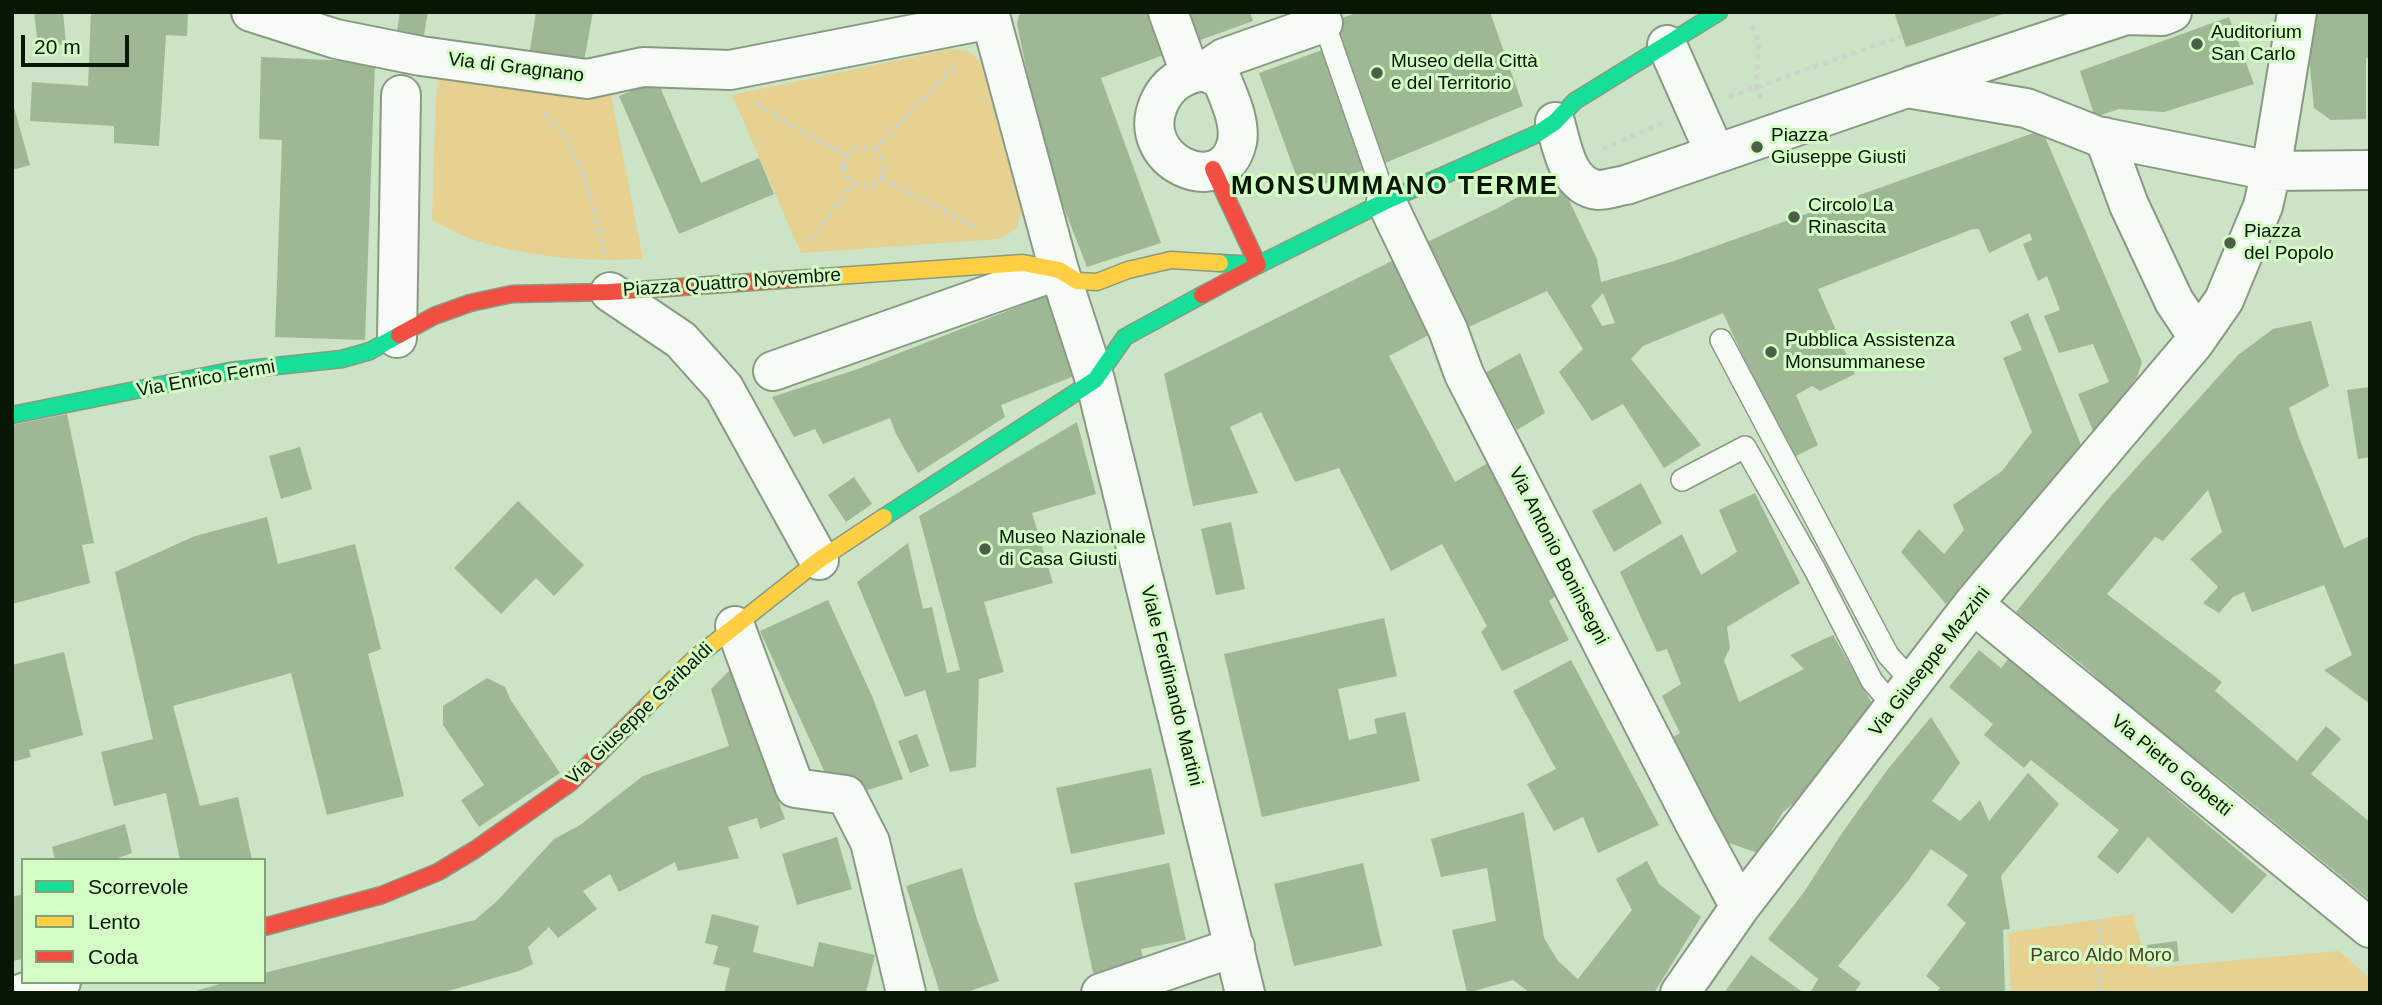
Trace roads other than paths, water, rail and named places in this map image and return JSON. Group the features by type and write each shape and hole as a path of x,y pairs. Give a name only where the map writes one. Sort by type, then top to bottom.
{"street":[{"name":"Via di Gragnano","path":"251,12 336,39 421,56 586,79 643,67 730,70 992,16"},
{"path":"1168,12 1197,72 1222,80 1236,124 1237,141 1232,154 1223,164 1198,172 1184,170 1163,152 1154,124 1161,97 1169,87 1197,72 1224,58 1322,17"},
{"path":"1095,380 1125,337 1258,265 1386,201 1546,128 1574,101 1719,12"},
{"path":"1546,128 1581,183 1598,190 1626,185 2126,15 2162,16 2172,12"},
{"name":"Via Giuseppe Mazzini","path":"1681,993 1740,907 1973,604 2196,340 2224,300 2263,206 2297,12"},
{"path":"773,371 1059,270 992,16"},
{"path":"1667,46 1715,153"},
{"path":"1907,88 2026,108 2104,137 2226,166 2271,171 2370,170"},
{"path":"397,338 401,95"},
{"path":"2104,137 2129,205 2174,302 2196,340"},
{"path":"1213,169 1258,265"},
{"name":"Via Antonio Boninsegni","path":"1386,201 1448,330 1464,374 1740,907"},
{"name":"Piazza Quattro Novembre","path":"397,338 433,316 470,303 609,277 1023,263 1059,270 1077,281 1097,282 1128,270 1171,260 1258,265"},
{"name":"Viale Ferdinando Martini","path":"1059,270 1095,380 1245,993"},
{"path":"609,277 681,340 724,388 819,561"},
{"name":"Via Enrico Fermi","path":"12,415 230,371 342,359 370,351 397,338"},
{"name":"Via Giuseppe Garibaldi","path":"266,926 382,895 438,872 476,849 570,783 695,658 819,561 1095,380"},
{"name":"Via Pietro Gobetti","path":"1973,604 2370,928"},
{"path":"735,626 794,788 846,795 870,842 906,993"},
{"path":"1101,993 1235,947"},
{"path":"23,993 54,984"}],"lane":[{"path":"1322,17 1386,201"},
{"path":"1721,340 1888,655 1904,695"},
{"path":"1682,480 1745,447 1814,568 1872,681 1904,695"}],"place":[{"name":"Auditorium San Carlo","path":"2197,44"},
{"name":"Museo della Città e del Territorio","path":"1377,73"},
{"name":"Piazza Giuseppe Giusti","path":"1757,147"},
{"name":"Circolo La Rinascita","path":"1794,217"},
{"name":"Piazza del Popolo","path":"2230,243"},
{"name":"Pubblica Assistenza Monsummanese","path":"1771,352"},
{"name":"Museo Nazionale di Casa Giusti","path":"985,549"}],"district":[{"name":"MONSUMMANO TERME","path":"1395,187"}],"park label":[{"name":"Parco Aldo Moro","path":"2101,956"}]}
